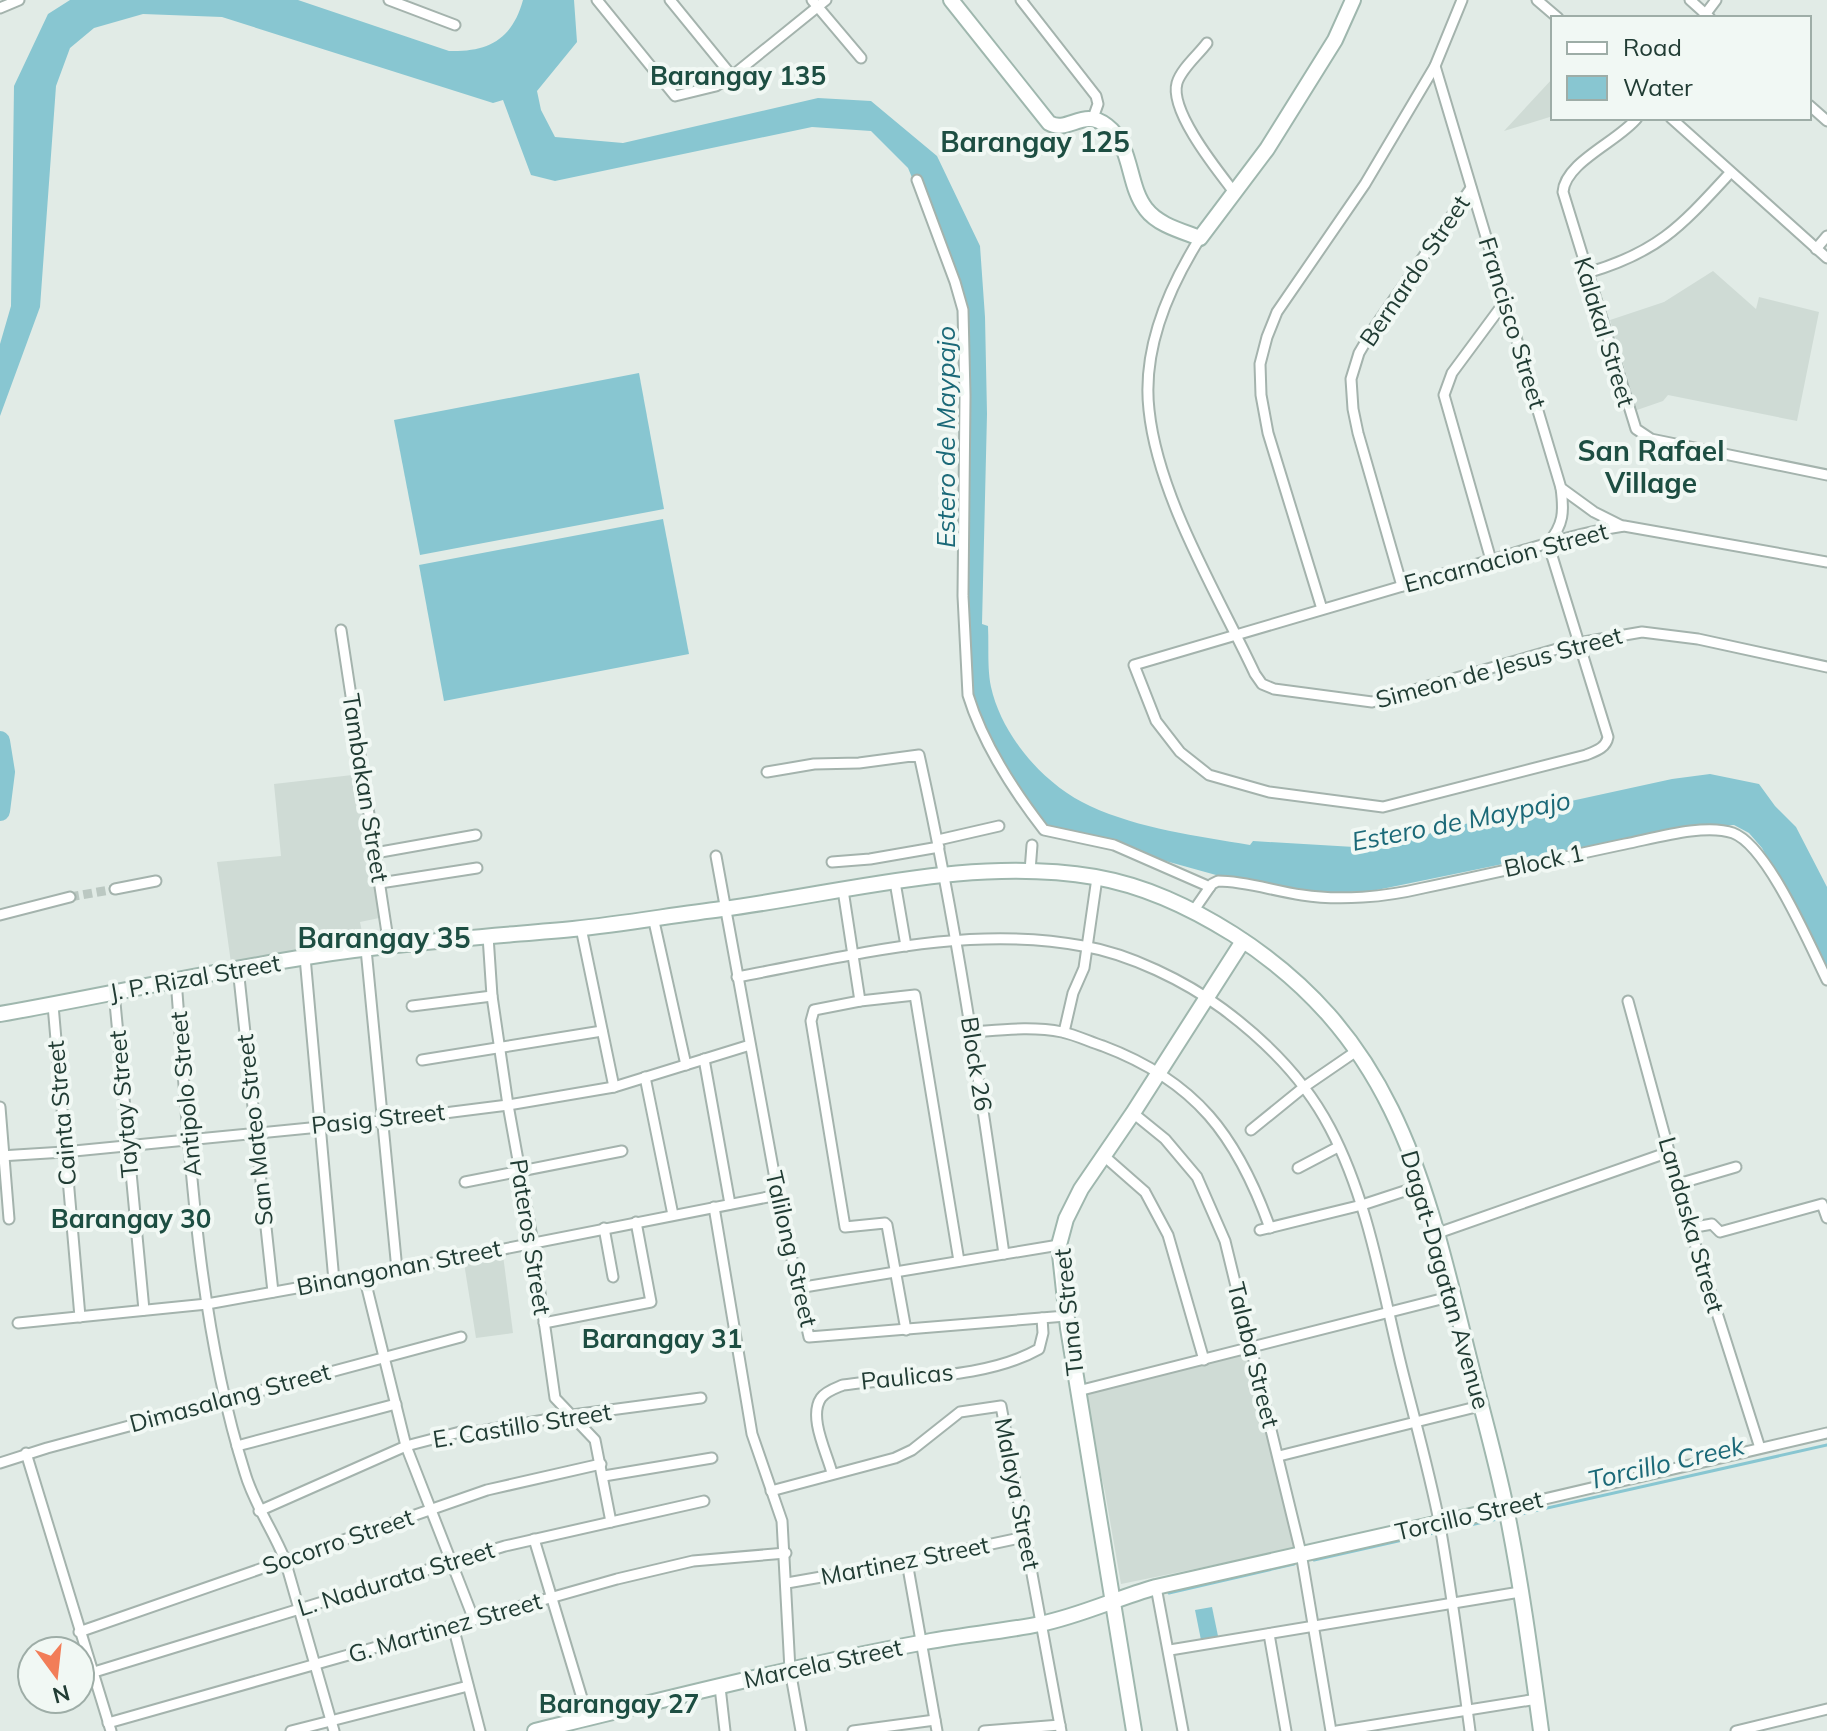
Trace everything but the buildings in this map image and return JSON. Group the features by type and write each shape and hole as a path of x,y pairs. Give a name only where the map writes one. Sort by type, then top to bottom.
{"street":[{"path":"0,8 19,0"},
{"path":"389,0 455,25"},
{"path":"597,0 675,96 716,86 732,76 819,2 861,58"},
{"path":"670,0 732,76"},
{"path":"951,0 1049,123 1060,126 1093,118 1106,125 1122,147 1146,210 1172,228 1200,238"},
{"path":"1021,0 1098,100 1093,118"},
{"name":"Simeon de Jesus Street","path":"1353,0 1335,40 1267,149 1200,238 1163,308 1153,350 1149,409 1158,456 1184,525 1262,684 1274,689 1362,703 1578,643 1642,632 1698,639 1827,667"},
{"path":"1322,609 1268,433 1261,395 1260,364 1277,312 1365,184 1435,66 1462,0"},
{"path":"1537,0 1556,16"},
{"path":"1690,0 1705,16"},
{"path":"1207,43 1179,79 1177,99 1198,144 1234,192"},
{"name":"Francisco Street","path":"1435,66 1561,488 1561,526 1548,543"},
{"path":"1811,107 1827,121"},
{"name":"Kalakal Street","path":"1635,120 1573,171 1564,186 1631,421 1643,436 1827,474"},
{"path":"1673,120 1827,258"},
{"path":"1587,273 1639,254 1661,242 1680,227 1730,173"},
{"path":"917,180 963,310 963,596 968,695 972,707 999,765 1044,830 1114,845 1210,887 1194,910"},
{"name":"Bernardo Street","path":"1402,586 1358,433 1351,379 1359,353 1372,331 1471,188"},
{"path":"1816,249 1827,236"},
{"path":"1491,560 1444,395 1452,373 1506,300"},
{"path":"1827,474 1827,484"},
{"path":"1561,488 1594,512 1624,526"},
{"name":"Encarnacion Street","path":"1578,643 1608,737 1599,750 1383,807 1269,792 1209,775 1180,752 1156,721 1134,665 1548,543 1624,526 1827,562"},
{"path":"1548,543 1578,643"},
{"name":"Tambakan Street","path":"341,630 389,946"},
{"name":"Block 26","path":"767,772 814,764 839,765 919,755 946,874 1004,1254"},
{"path":"832,862 870,859 999,826"},
{"name":"Block 1","path":"1210,887 1218,881 1225,881 1307,896 1384,894 1421,889 1483,873 1671,835 1718,830 1735,833 1746,841 1774,877 1827,980"},
{"path":"375,853 476,835"},
{"path":"1030,871 1032,845"},
{"name":"Talilong Street","path":"716,856 778,1195 809,1337 1066,1316"},
{"path":"380,883 477,868"},
{"name":"Dagat-Dagatan Avenue","path":"725,908 946,874 1030,871 1097,878 1170,899 1194,910 1243,941 1291,978 1358,1050 1388,1100 1423,1185 1438,1233 1506,1508 1541,1731"},
{"path":"1064,1032 1073,993 1084,968 1097,878"},
{"path":"115,889 156,881"},
{"path":"895,882 906,946"},
{"path":"843,890 860,1001"},
{"path":"0,915 70,897"},
{"name":"J. P. Rizal Street","path":"0,1014 305,957 581,928 725,908"},
{"path":"653,917 686,1065"},
{"path":"581,928 614,1087"},
{"name":"Pateros Street","path":"488,936 492,996 555,1398 595,1440 611,1522"},
{"path":"737,977 906,946 957,940 996,937 1086,946 1161,971 1206,996 1258,1035 1304,1087 1330,1129 1362,1205 1439,1523 1470,1731"},
{"name":"Tuna Street","path":"1134,1731 1066,1316 1059,1245 1066,1219 1078,1194 1243,941"},
{"path":"366,949 397,1270"},
{"path":"305,957 334,1281"},
{"name":"San Mateo Street","path":"238,968 273,1292"},
{"name":"Antipolo Street","path":"176,980 188,1138 207,1304 226,1399 237,1446 259,1511 276,1536 285,1560 332,1726"},
{"name":"Taytay Street","path":"114,992 144,1310"},
{"path":"906,1330 885,1223 845,1227 811,1021 814,1010 860,1001 915,995 917,998 959,1261"},
{"path":"412,1006 492,996"},
{"name":"Landaska Street","path":"1628,1001 1690,1228 1760,1448"},
{"name":"Cainta Street","path":"53,1005 80,1317"},
{"path":"971,1032 1028,1028 1064,1032 1129,1056 1159,1071 1185,1091 1226,1135 1243,1163 1265,1229 1362,1205 1423,1185"},
{"path":"422,1060 602,1031"},
{"name":"Pasig Street","path":"2,1155 64,1152 381,1121 508,1105 614,1087 750,1045"},
{"path":"1251,1130 1304,1087 1358,1050"},
{"path":"704,1059 730,1204"},
{"path":"645,1077 673,1215"},
{"path":"0,1107 9,1219"},
{"name":"Talaba Street","path":"1133,1113 1165,1139 1197,1177 1225,1241 1301,1553 1334,1731"},
{"path":"1298,1168 1338,1147"},
{"path":"465,1182 622,1151"},
{"path":"1438,1233 1669,1152"},
{"path":"1104,1156 1145,1192 1168,1235 1204,1360"},
{"path":"1678,1184 1736,1167"},
{"name":"Binangonan Street","path":"18,1323 207,1304 778,1195"},
{"path":"1690,1228 1712,1224 1720,1232 1822,1204 1827,1218"},
{"path":"714,1207 752,1434 782,1521 790,1670 801,1731"},
{"path":"544,1323 651,1302 636,1222"},
{"path":"604,1228 613,1277"},
{"path":"798,1288 1059,1245"},
{"path":"364,1276 406,1446 474,1620"},
{"path":"1078,1391 1453,1296"},
{"name":"Paulicas","path":"832,1473 817,1412 820,1399 828,1391 843,1385 951,1374 1022,1359 1039,1349 1042,1320"},
{"name":"Dimasalang Street","path":"0,1463 26,1453 461,1337"},
{"name":"E. Castillo Street","path":"259,1511 406,1446 460,1432 701,1398"},
{"path":"237,1446 396,1404"},
{"name":"Malaya Street","path":"771,1491 895,1458 912,1450 960,1412 1001,1406 1060,1728"},
{"path":"1279,1456 1480,1406"},
{"name":"Torcillo Street","path":"1112,1600 1301,1553 1827,1433"},
{"path":"26,1453 80,1635"},
{"path":"604,1476 712,1458"},
{"name":"Socorro Street","path":"79,1632 487,1490 601,1464"},
{"name":"L. Nadurata Street","path":"96,1671 534,1539 704,1501"},
{"name":"Martinez Street","path":"787,1583 1024,1537"},
{"path":"534,1539 588,1718"},
{"name":"G. Martinez Street","path":"109,1727 553,1597 693,1561 786,1553"},
{"path":"907,1562 937,1731"},
{"path":"1156,1587 1183,1731"},
{"path":"1170,1650 1520,1592"},
{"name":"Marcela Street","path":"535,1731 922,1642 1041,1624 1080,1614 1112,1600"},
{"path":"453,1626 480,1731"},
{"path":"1269,1634 1286,1731"},
{"path":"291,1731 332,1726 468,1686"},
{"path":"720,1687 725,1731"},
{"path":"96,1688 109,1727"},
{"path":"1334,1731 1537,1699"},
{"path":"1736,1731 1827,1709"},
{"path":"853,1731 935,1720"},
{"path":"984,1731 1060,1728"}],"shaded area":[{"path":"1551,80 1551,117 1504,131"},
{"path":"1713,271 1756,309 1759,297 1819,312 1797,421 1668,395 1663,401 1637,410 1610,320 1664,302"},
{"path":"361,774 384,917 360,922 363,937 231,963 217,862 281,856 274,784"},
{"path":"503,1255 513,1333 476,1338 464,1263"},
{"path":"1251,1351 1298,1548 1121,1584 1105,1492 1082,1392"}],"water":[{"path":"70,0 298,0 449,51 463,51 487,46 505,34 523,0 574,0 577,42 537,91 541,110 555,137 623,143 818,98 871,101 937,156 980,246 987,414 982,624 988,626 990,680 997,705 1015,741 1041,772 1090,806 1129,821 1169,831 1250,845 1253,841 1388,849 1442,829 1672,779 1710,774 1759,784 1796,827 1827,887 1827,971 1762,848 1749,833 1734,825 1678,828 1372,891 1323,893 1252,885 1072,835 1049,834 971,711 961,295 908,168 871,131 812,127 555,181 531,175 503,100 493,103 222,17 143,14 94,28 70,48 56,86 40,307 0,416 0,344 11,306 14,86 48,14"},
{"path":"639,373 664,509 420,555 394,420"},
{"path":"663,519 689,654 444,701 419,565"},
{"path":"1212,1607 1218,1636 1201,1640 1195,1610"}],"waterway":[{"path":"0,741 5,772 0,811"},
{"name":"Torcillo Creek","path":"1512,1516 1827,1445"},
{"name":"Torcillo Creek","path":"1443,1531 1502,1518"},
{"name":"Torcillo Creek","path":"1314,1560 1438,1532"},
{"name":"Torcillo Creek","path":"1169,1593 1294,1564"}],"tunnel":[{"path":"70,897 115,889"}],"district":[{"name":"Barangay 135","path":"738,76"},
{"name":"Barangay 125","path":"1035,142"},
{"name":"San Rafael Village","path":"1651,467"},
{"name":"Barangay 35","path":"384,938"},
{"name":"Barangay 30","path":"131,1219"},
{"name":"Barangay 31","path":"662,1339"},
{"name":"Barangay 27","path":"619,1704"}],"water label":[{"name":"Estero de Maypajo","path":"946,437"},
{"name":"Estero de Maypajo","path":"1461,821"}]}
